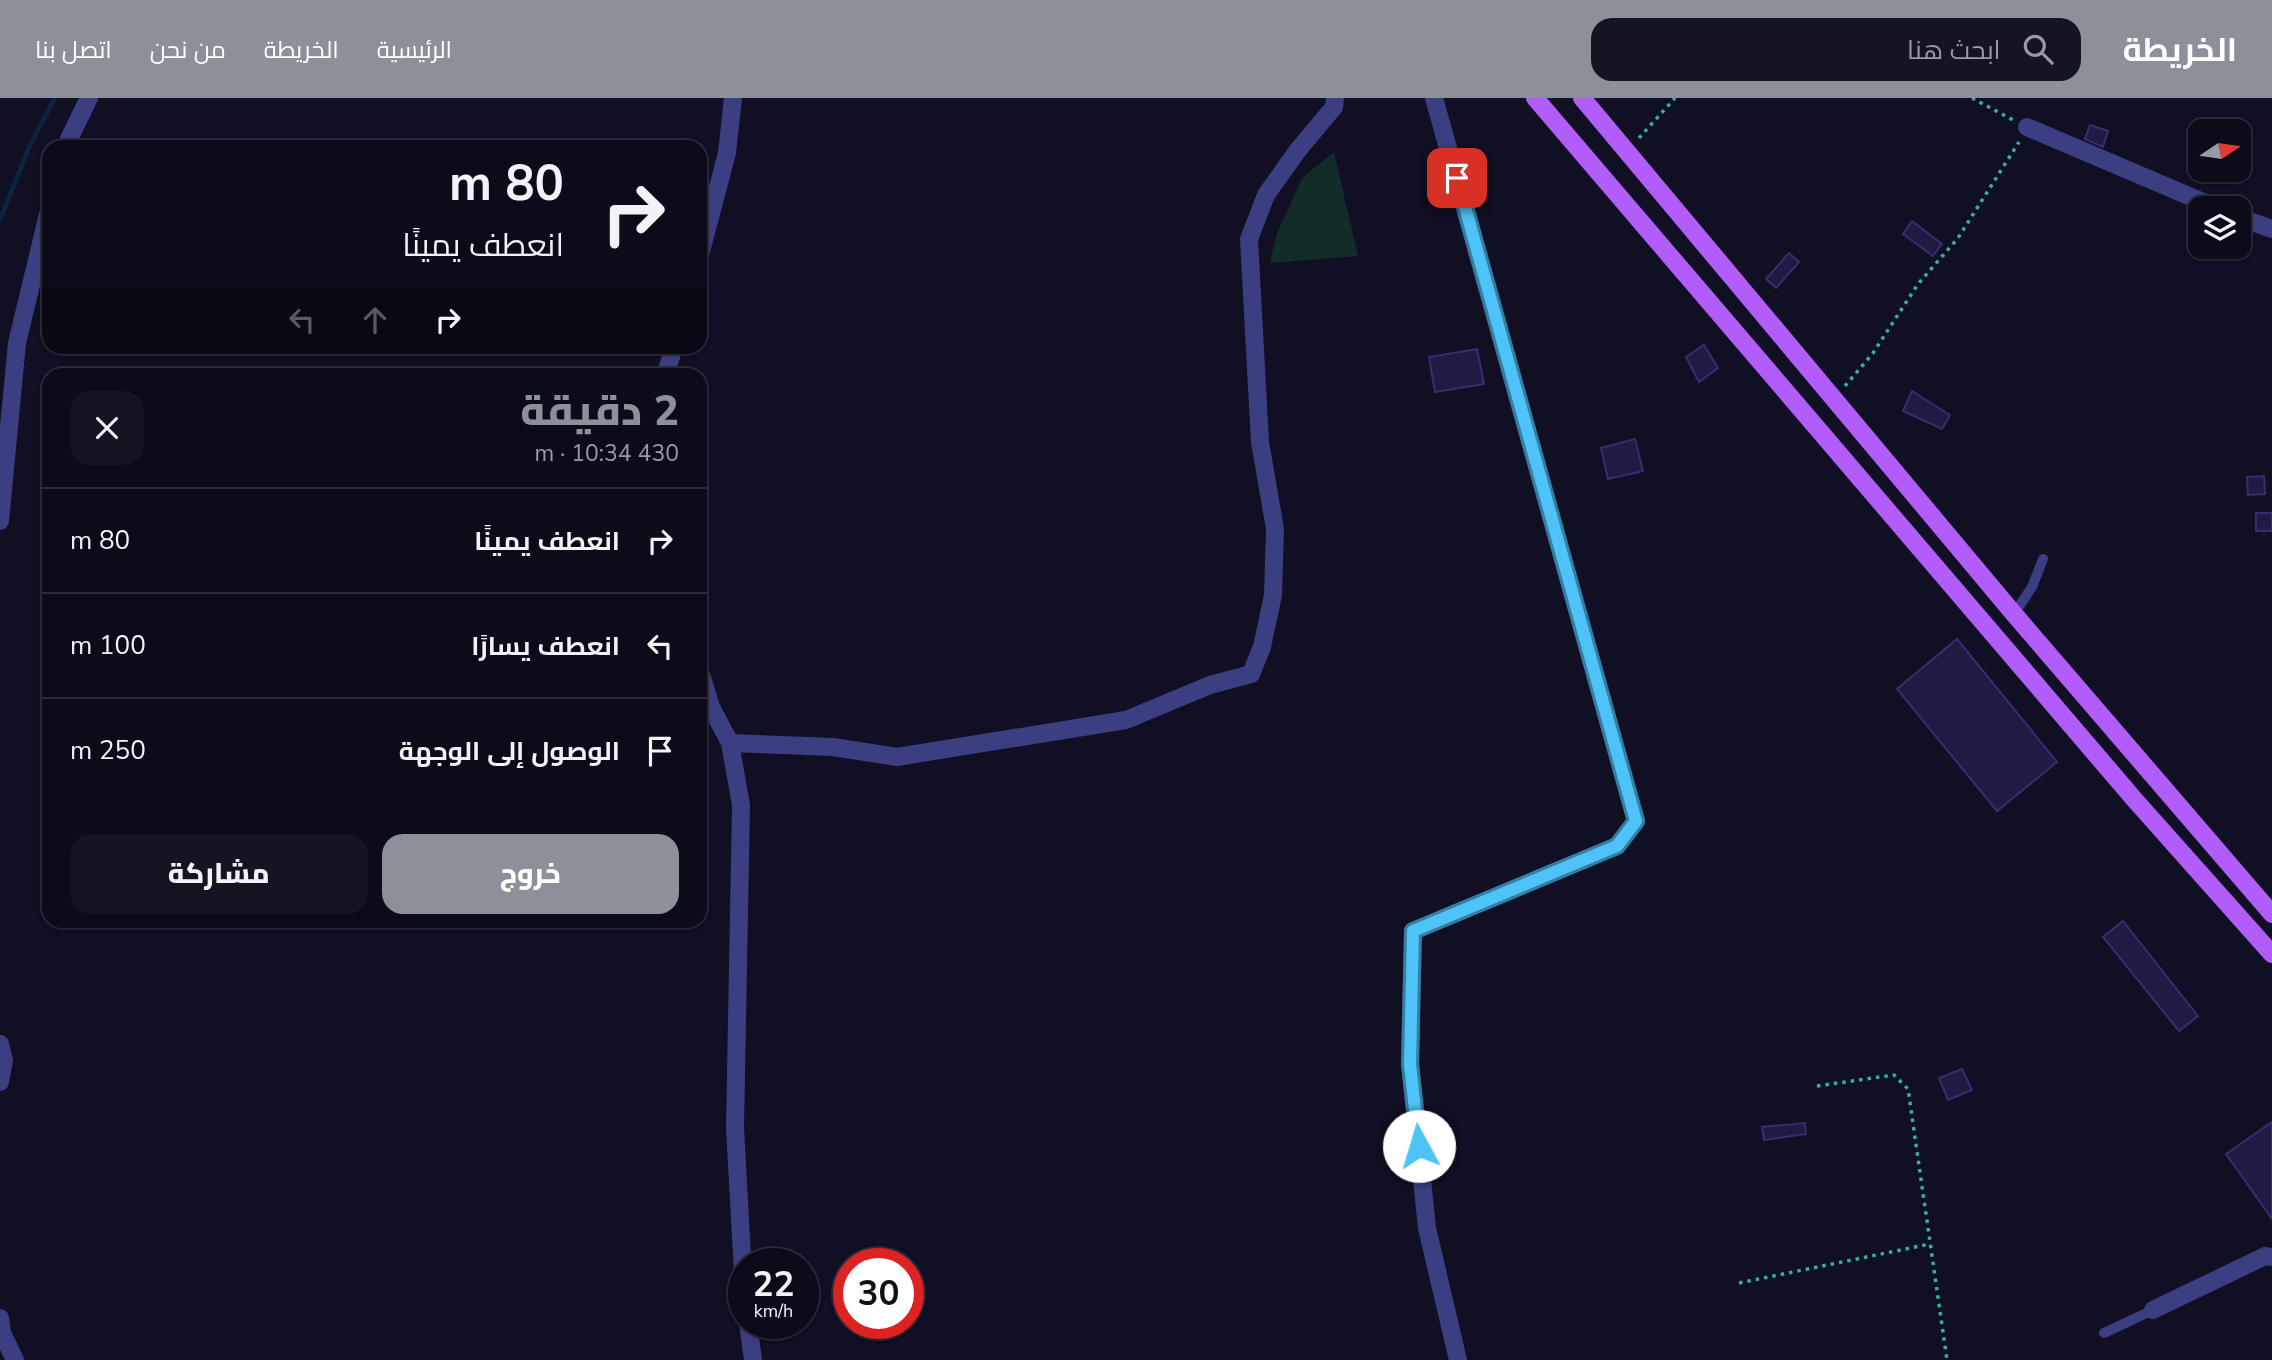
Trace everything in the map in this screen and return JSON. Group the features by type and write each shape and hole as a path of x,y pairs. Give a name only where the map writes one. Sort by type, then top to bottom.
{"main road":[{"path":"1535,98 2125,789 2272,954"},
{"path":"1582,98 2014,614 2272,914"}],"street":[{"path":"68,140 89,98"},
{"path":"707,229 727,153 733,98"},
{"path":"730,743 832,747 897,757 1126,720 1210,685 1251,674 1262,647 1273,595 1275,529 1260,442 1249,239 1266,195 1298,150 1335,107 1335,98"},
{"path":"1434,98 1636,821 1617,846 1413,931 1410,1064 1427,1228 1458,1360"},
{"path":"2027,127 2189,196"},
{"path":"2251,222 2272,229"},
{"path":"0,521 17,344 42,239"},
{"path":"707,694 730,743 741,805 735,1128 742,1248"},
{"path":"0,1082 1,1054"},
{"path":"2153,1310 2265,1256 2272,1257"},
{"path":"0,1318 2,1333 15,1360"},
{"path":"750,1339 753,1360"}],"lane":[{"path":"2014,614 2032,587 2043,559"},
{"path":"2104,1333 2153,1310"}],"path":[{"path":"1628,151 1675,98"},
{"path":"1833,396 1853,380 1918,284 1958,238 2027,127 1972,98"},
{"path":"1817,1086 1894,1075 1908,1089 1947,1360"},
{"path":"1740,1283 1930,1244"}],"green space":[{"path":"1334,152 1358,256 1270,263 1277,233 1302,178"}],"building":[{"path":"2090,125 2108,131 2103,147 2085,139"},
{"path":"1912,221 1942,244 1933,256 1903,234"},
{"path":"1789,253 1799,262 1776,288 1766,279"},
{"path":"1704,345 1718,368 1699,382 1686,357"},
{"path":"1477,349 1484,384 1435,392 1429,357"},
{"path":"1912,391 1950,415 1942,429 1903,411"},
{"path":"1635,439 1643,471 1608,479 1601,448"},
{"path":"2264,476 2265,494 2248,495 2247,477"},
{"path":"2256,513 2272,513 2272,531 2256,531"},
{"path":"1957,639 2057,762 1997,811 1897,689"},
{"path":"2123,921 2198,1016 2179,1031 2103,937"},
{"path":"1962,1069 1972,1090 1948,1100 1939,1078"},
{"path":"2272,1122 2272,1219 2226,1154"},
{"path":"1805,1123 1806,1134 1764,1140 1762,1127"}],"waterway":[{"path":"0,220 30,145 55,98"}],"route":[{"path":"1419,1146 1410,1064 1413,931 1617,846 1636,821 1457,178"}]}
